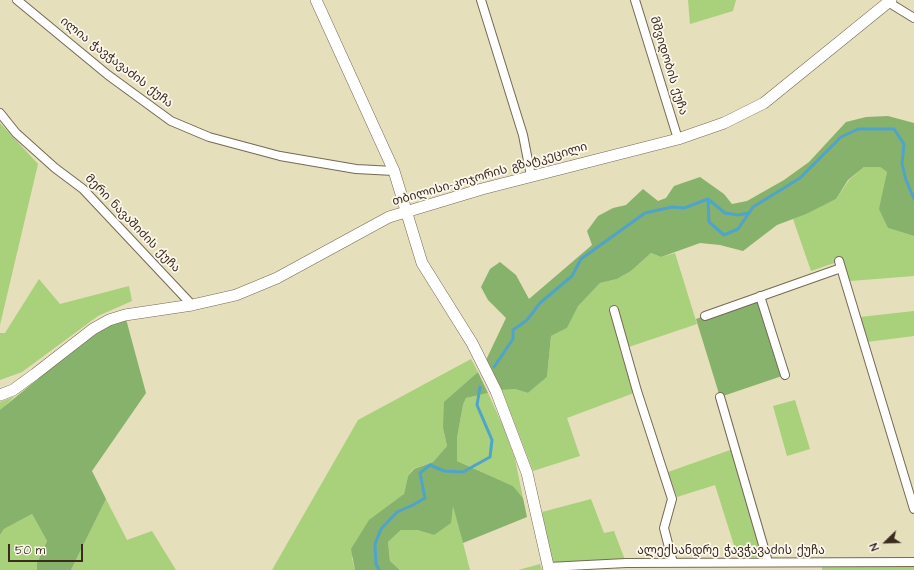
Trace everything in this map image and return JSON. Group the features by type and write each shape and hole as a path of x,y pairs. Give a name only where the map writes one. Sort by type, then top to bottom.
{"main road":[{"path":"316,0 394,171 422,263 472,343 496,391 527,473 549,569"},
{"name":"თბილისი-კოჯორის გზატკეცილი","path":"0,395 13,390 86,333 109,320 125,315 221,299 263,286 370,226 389,217 531,176 678,139 724,123 764,103 889,1"}],"street":[{"name":"ილია ჭავჭავაძის ქუჩა","path":"17,0 108,75 171,121 209,137 280,156 356,168 394,171"},
{"path":"481,0 522,135 531,176"},
{"name":"მშვიდობის ქუჩა","path":"635,0 678,139"},
{"path":"889,1 914,18"},
{"name":"მერი ნავაშიძის ქუჩა","path":"0,113 16,133 55,168 84,189 192,305"},
{"path":"705,316 840,265 914,509"},
{"path":"760,296 785,375"},
{"path":"614,310 637,391 672,498 664,528 673,563"},
{"path":"720,397 768,562"},
{"name":"ალექსანდრე ჭავჭავაძის ქუჩა","path":"549,569 626,563 673,563 686,567 768,562 914,562"}],"green space":[{"path":"688,0 736,0 733,11 690,24"},
{"path":"888,116 914,123 914,236 888,228 879,209 887,172 880,167 864,167 848,180 836,199 806,214 777,225 743,251 720,245 700,243 661,257 651,253 631,271 617,279 600,283 578,306 567,328 551,336 547,377 528,393 515,389 502,390 486,360 506,318 488,300 481,287 490,269 500,262 516,275 529,299 592,245 587,231 598,216 613,208 626,205 643,189 658,201 666,198 674,186 700,177 724,194 732,204 747,201 784,180 809,162 846,122 866,117"},
{"path":"0,123 38,164 0,325"},
{"path":"864,167 880,167 887,172 885,186 888,228 914,236 914,276 850,281 843,260 811,271 793,219 836,199 849,180"},
{"path":"651,253 661,257 675,253 697,324 620,350 634,393 567,418 580,456 533,471 502,390 515,389 528,393 547,377 551,336 567,328 577,306 600,283 617,279 631,271"},
{"path":"39,279 60,304 129,286 132,301 98,316 22,372 0,380 0,333 5,333"},
{"path":"760,296 785,375 720,397 696,319"},
{"path":"914,311 914,336 867,342 860,317"},
{"path":"126,319 146,393 92,471 106,499 71,570 37,570 37,563 47,541 32,514 4,529 0,535 0,410 102,327"},
{"path":"471,359 478,372 462,387 443,428 447,446 433,462 413,469 408,476 404,494 352,558 355,570 272,570 358,420"},
{"path":"478,372 488,393 466,398 463,405 457,438 457,461 513,486 523,498 527,517 463,543 453,506 451,523 434,535 417,530 401,530 388,542 390,561 400,570 355,570 351,549 369,520 404,494 408,476 414,469 433,462 447,446 443,428 444,402"},
{"path":"488,393 503,426 515,459 523,498 513,486 457,461 457,438 463,405 466,398"},
{"path":"15,396 2,409 0,410 0,402"},
{"path":"795,400 810,449 787,456 773,406"},
{"path":"733,449 763,557 738,558 715,485 677,497 668,472"},
{"path":"106,499 127,540 152,531 176,570 71,570"},
{"path":"591,499 604,533 614,531 625,560 551,564 542,512"},
{"path":"453,504 470,570 400,570 390,561 388,542 401,530 417,530 434,535"},
{"path":"32,514 47,541 37,563 37,570 0,570 0,535 4,529"},
{"path":"540,564 542,570 518,570"},
{"path":"914,565 914,570 822,570 822,566"}],"waterway":[{"path":"494,367 513,339 513,330 527,320 540,303 572,276 581,259 645,213 672,207 684,208 708,199 709,222 724,235 738,229 753,207 800,178 841,137 858,129 894,129 904,144 902,164 906,180 914,199"},
{"path":"708,199 725,213 738,215 749,213"},
{"path":"379,570 376,564 375,544 381,529 397,512 425,498 420,473 430,465 444,471 463,472 490,457 492,440 477,405 480,387"}]}
